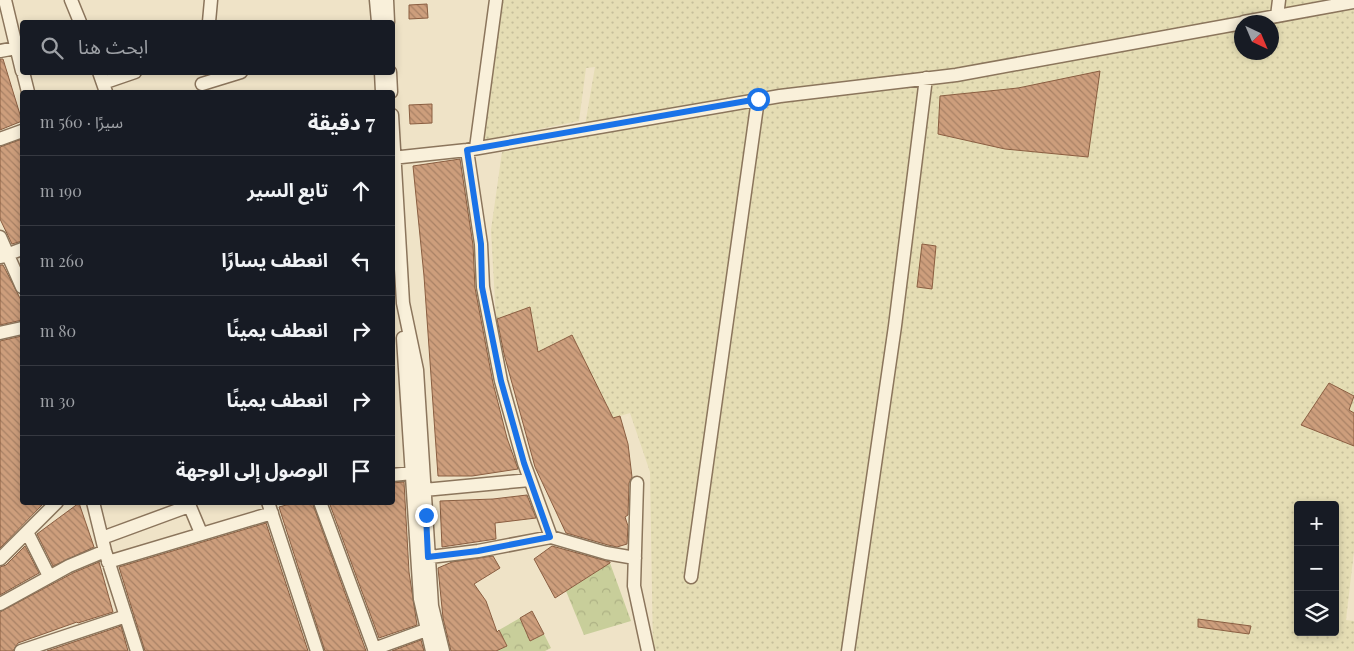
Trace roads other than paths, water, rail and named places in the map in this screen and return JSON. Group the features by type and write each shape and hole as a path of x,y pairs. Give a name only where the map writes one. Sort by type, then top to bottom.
{"street":[{"path":"0,51 19,51 5,0"},
{"path":"71,0 79,20"},
{"path":"209,20 211,0"},
{"path":"376,0 378,20"},
{"path":"387,0 388,20"},
{"path":"496,0 471,149 481,244 482,287 508,408 550,537"},
{"path":"1276,15 1279,0"},
{"path":"1279,15 1354,2"},
{"path":"395,158 471,149 758,99 926,78 1052,59 1234,25"},
{"path":"24,75 28,90"},
{"path":"102,83 126,75"},
{"path":"202,83 230,75"},
{"path":"381,75 382,90"},
{"path":"390,75 391,90"},
{"path":"848,651 895,326 926,78"},
{"path":"691,577 758,99"},
{"path":"0,139 20,132"},
{"path":"395,174 403,303 416,370 424,490 420,599 432,651"},
{"path":"0,237 4,256 20,284"},
{"path":"4,256 20,250"},
{"path":"395,266 402,318 412,473 423,558 443,651"},
{"path":"0,333 20,328"},
{"path":"395,362 404,358"},
{"path":"395,475 412,473"},
{"path":"424,490 530,480"},
{"path":"637,483 634,586 636,604 648,651"},
{"path":"0,559 54,505"},
{"path":"93,505 137,651"},
{"path":"102,538 186,505"},
{"path":"189,505 201,533"},
{"path":"321,505 374,650 426,630"},
{"path":"0,604 49,576 107,556 201,533 273,506 317,651"},
{"path":"27,532 49,576"},
{"path":"423,558 478,551 550,537 606,554 635,558"},
{"path":"21,651 126,616"}]}
